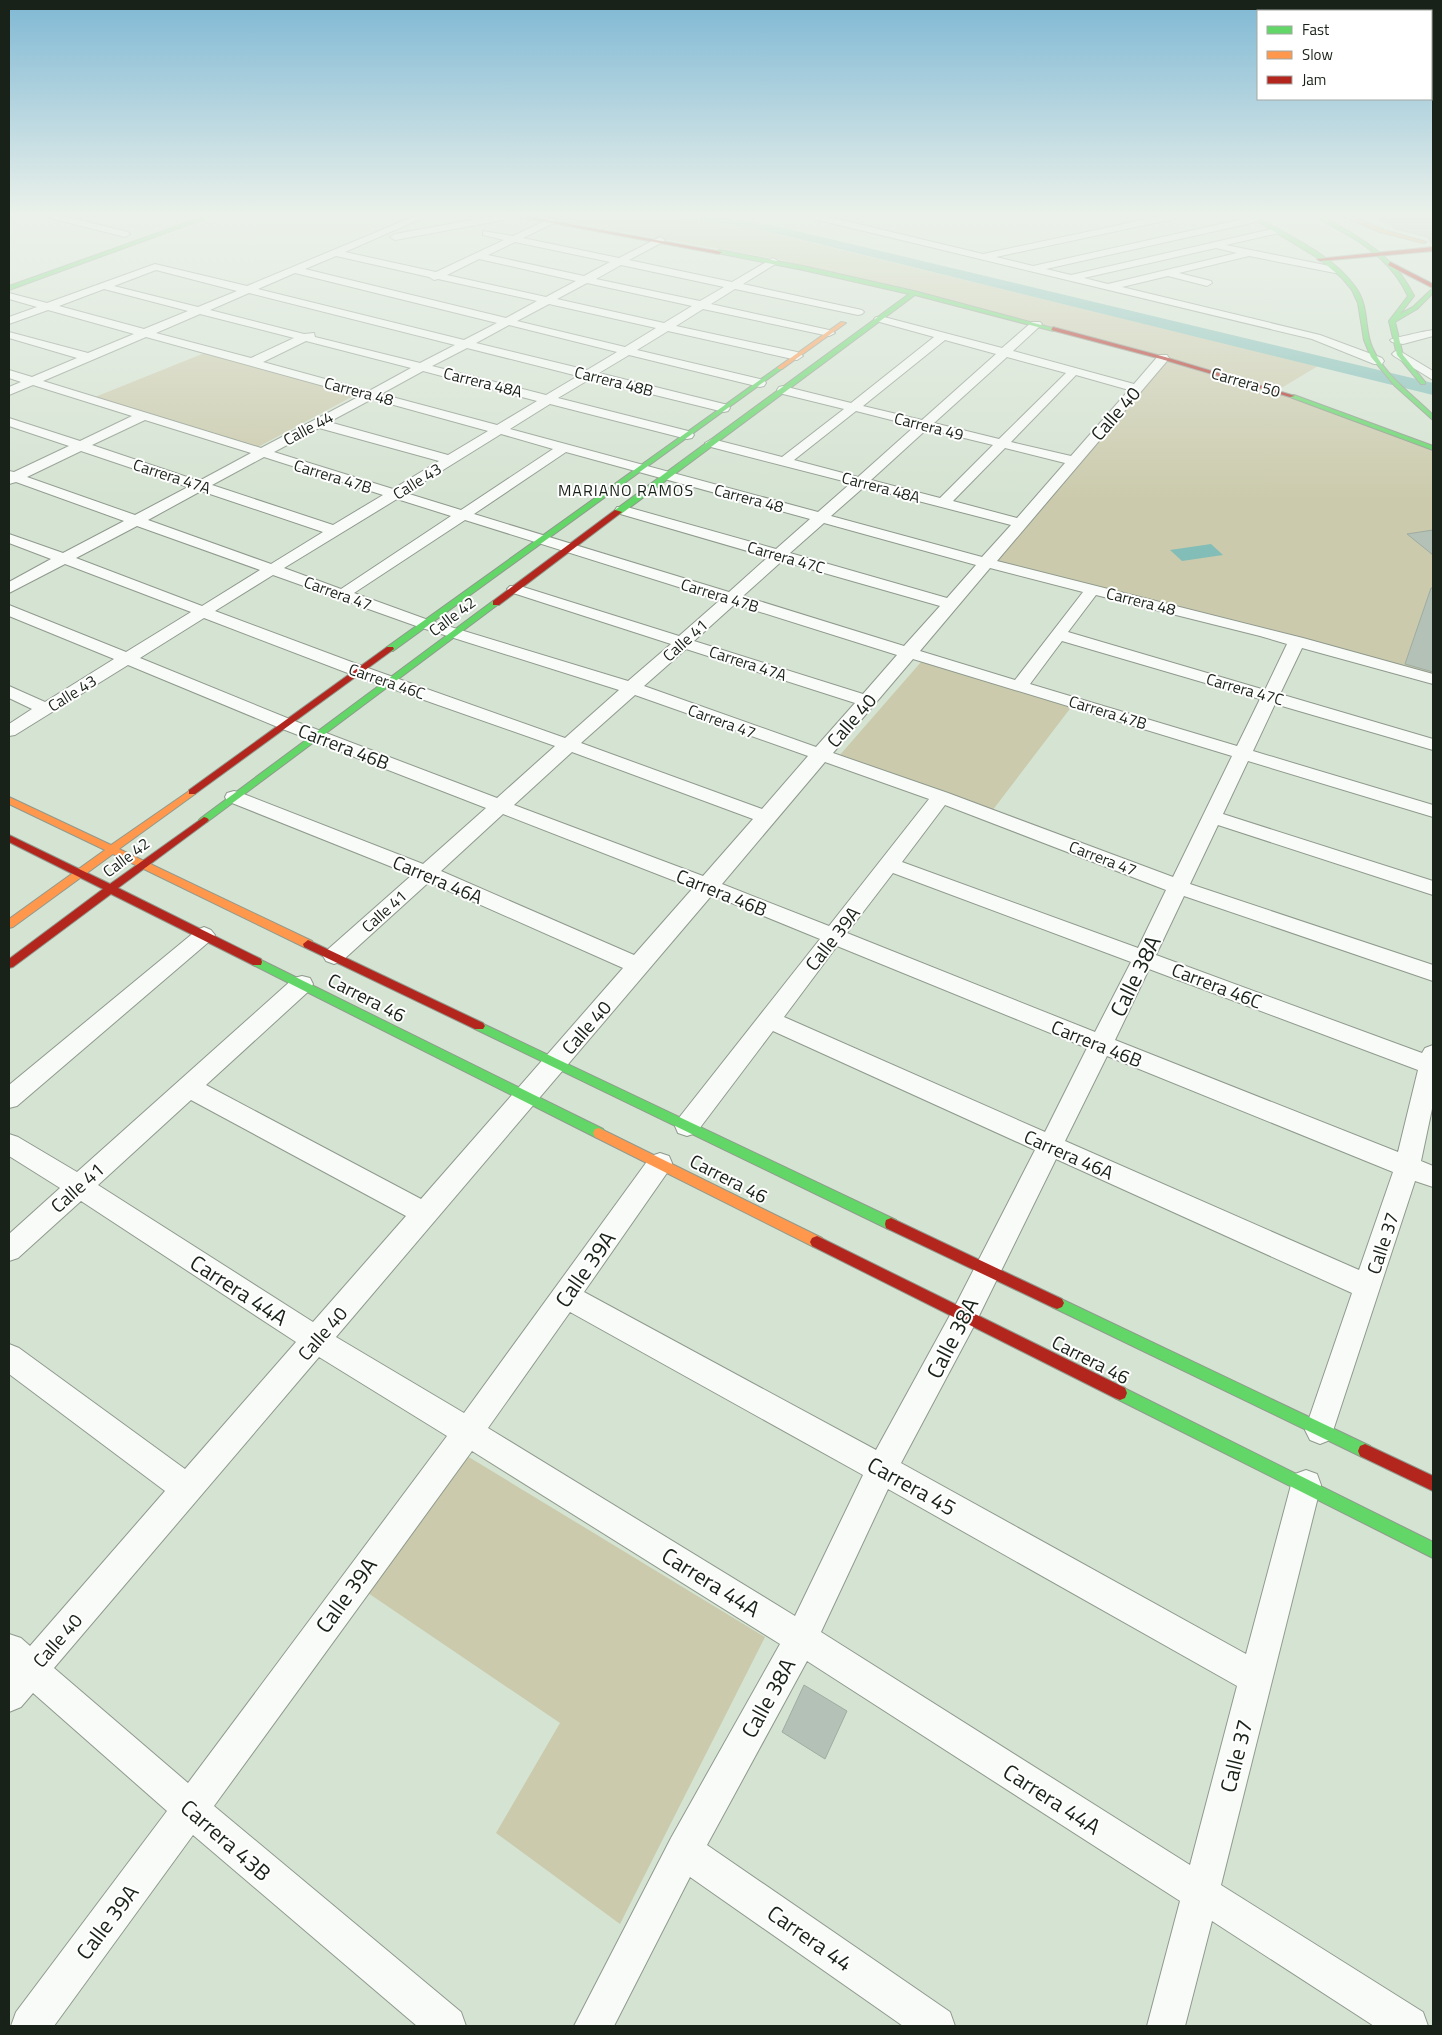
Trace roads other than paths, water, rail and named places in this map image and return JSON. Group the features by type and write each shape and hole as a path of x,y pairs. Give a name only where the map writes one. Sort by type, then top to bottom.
{"main road":[{"name":"Calle 42","path":"9,924 860,311"},
{"name":"Calle 42","path":"9,964 891,311"},
{"name":"Carrera 50","path":"983,311 1277,390 1433,448"},
{"path":"1362,311 1356,335 1369,346 1380,364 1433,418"},
{"path":"1392,320 1401,311"},
{"path":"1392,320 1409,311"},
{"path":"1392,320 1398,354"},
{"path":"1412,367 1433,392"},
{"name":"Carrera 50","path":"1387,430 1409,434 1429,434"},
{"name":"Carrera 46","path":"9,800 1433,1484"},
{"name":"Carrera 46","path":"9,838 1433,1550"}],"street":[{"path":"9,321 37,311"},
{"name":"Carrera 48","path":"63,311 987,562 1297,641 1433,679"},
{"path":"9,391 197,311"},
{"name":"Carrera 48A","path":"197,311 688,435"},
{"name":"Carrera 48B","path":"332,311 724,408"},
{"path":"336,323 363,311"},
{"path":"462,311 760,383"},
{"name":"Calle 44","path":"9,588 528,311"},
{"path":"596,311 797,356"},
{"name":"Calle 43","path":"9,732 693,311"},
{"path":"729,311 829,333"},
{"path":"1206,311 1316,337 1380,364"},
{"path":"880,319 1137,388"},
{"name":"Calle 41","path":"334,956 1036,324"},
{"path":"253,362 321,330"},
{"path":"1396,340 1433,333"},
{"path":"9,335 88,357"},
{"path":"1316,337 1356,335"},
{"path":"784,462 944,336"},
{"path":"1398,354 1412,367 1433,376"},
{"name":"Calle 40","path":"9,1695 20,1659 187,1490 1163,358"},
{"path":"1412,367 1433,358"},
{"path":"943,503 1074,371"},
{"name":"Carrera 47B","path":"9,374 908,653 1020,685 1433,811"},
{"name":"Carrera 49","path":"783,390 1074,461"},
{"path":"10,477 143,416"},
{"name":"Carrera 47A","path":"9,422 335,531"},
{"path":"317,423 451,460"},
{"name":"Carrera 48A","path":"712,443 1020,523"},
{"path":"343,594 564,447"},
{"name":"Carrera 47","path":"10,477 136,520 425,624 632,688 820,756 941,797 1178,887 1433,973"},
{"name":"Carrera 47C","path":"622,510 951,604"},
{"name":"Carrera 46C","path":"9,538 359,672 569,745 767,817"},
{"name":"Carrera 47A","path":"514,589 867,701"},
{"path":"1020,685 1057,634 1093,590"},
{"name":"Carrera 46B","path":"9,610 286,724 708,886 1433,1177"},
{"name":"Carrera 47C","path":"1057,634 1433,745"},
{"name":"Calle 38A","path":"593,2026 684,1850 801,1638 882,1469 965,1315 1101,1045 1297,641"},
{"path":"9,691 46,709"},
{"name":"Carrera 46A","path":"234,797 427,873 639,966"},
{"name":"Calle 39A","path":"687,1126 770,1020 832,936 891,865 941,797"},
{"path":"1212,817 1433,888"},
{"name":"Carrera 46C","path":"891,865 1144,958 1432,1060"},
{"path":"9,1099 204,935"},
{"name":"Calle 41","path":"9,1250 302,984"},
{"name":"Carrera 46A","path":"770,1020 1368,1288"},
{"name":"Calle 37","path":"1320,1430 1368,1288 1406,1166 1432,1060"},
{"path":"188,1087 425,1214"},
{"name":"Carrera 44A","path":"9,1144 79,1186 316,1340 801,1638 1409,2026"},
{"name":"Calle 39A","path":"30,2026 354,1584 468,1432 660,1163"},
{"name":"Carrera 45","path":"566,1296 882,1469 1256,1678"},
{"path":"9,1357 187,1490"},
{"name":"Calle 37","path":"1166,2026 1306,1485"},
{"name":"Carrera 43B","path":"20,1659 190,1809 447,2026"},
{"name":"Carrera 44","path":"684,1850 936,2026"}],"water":[{"path":"1091,311 1132,311 1433,383 1433,395"},
{"path":"1211,544 1223,555 1182,561 1170,550"}],"district":[{"name":"MARIANO RAMOS","path":"626,490"}]}
